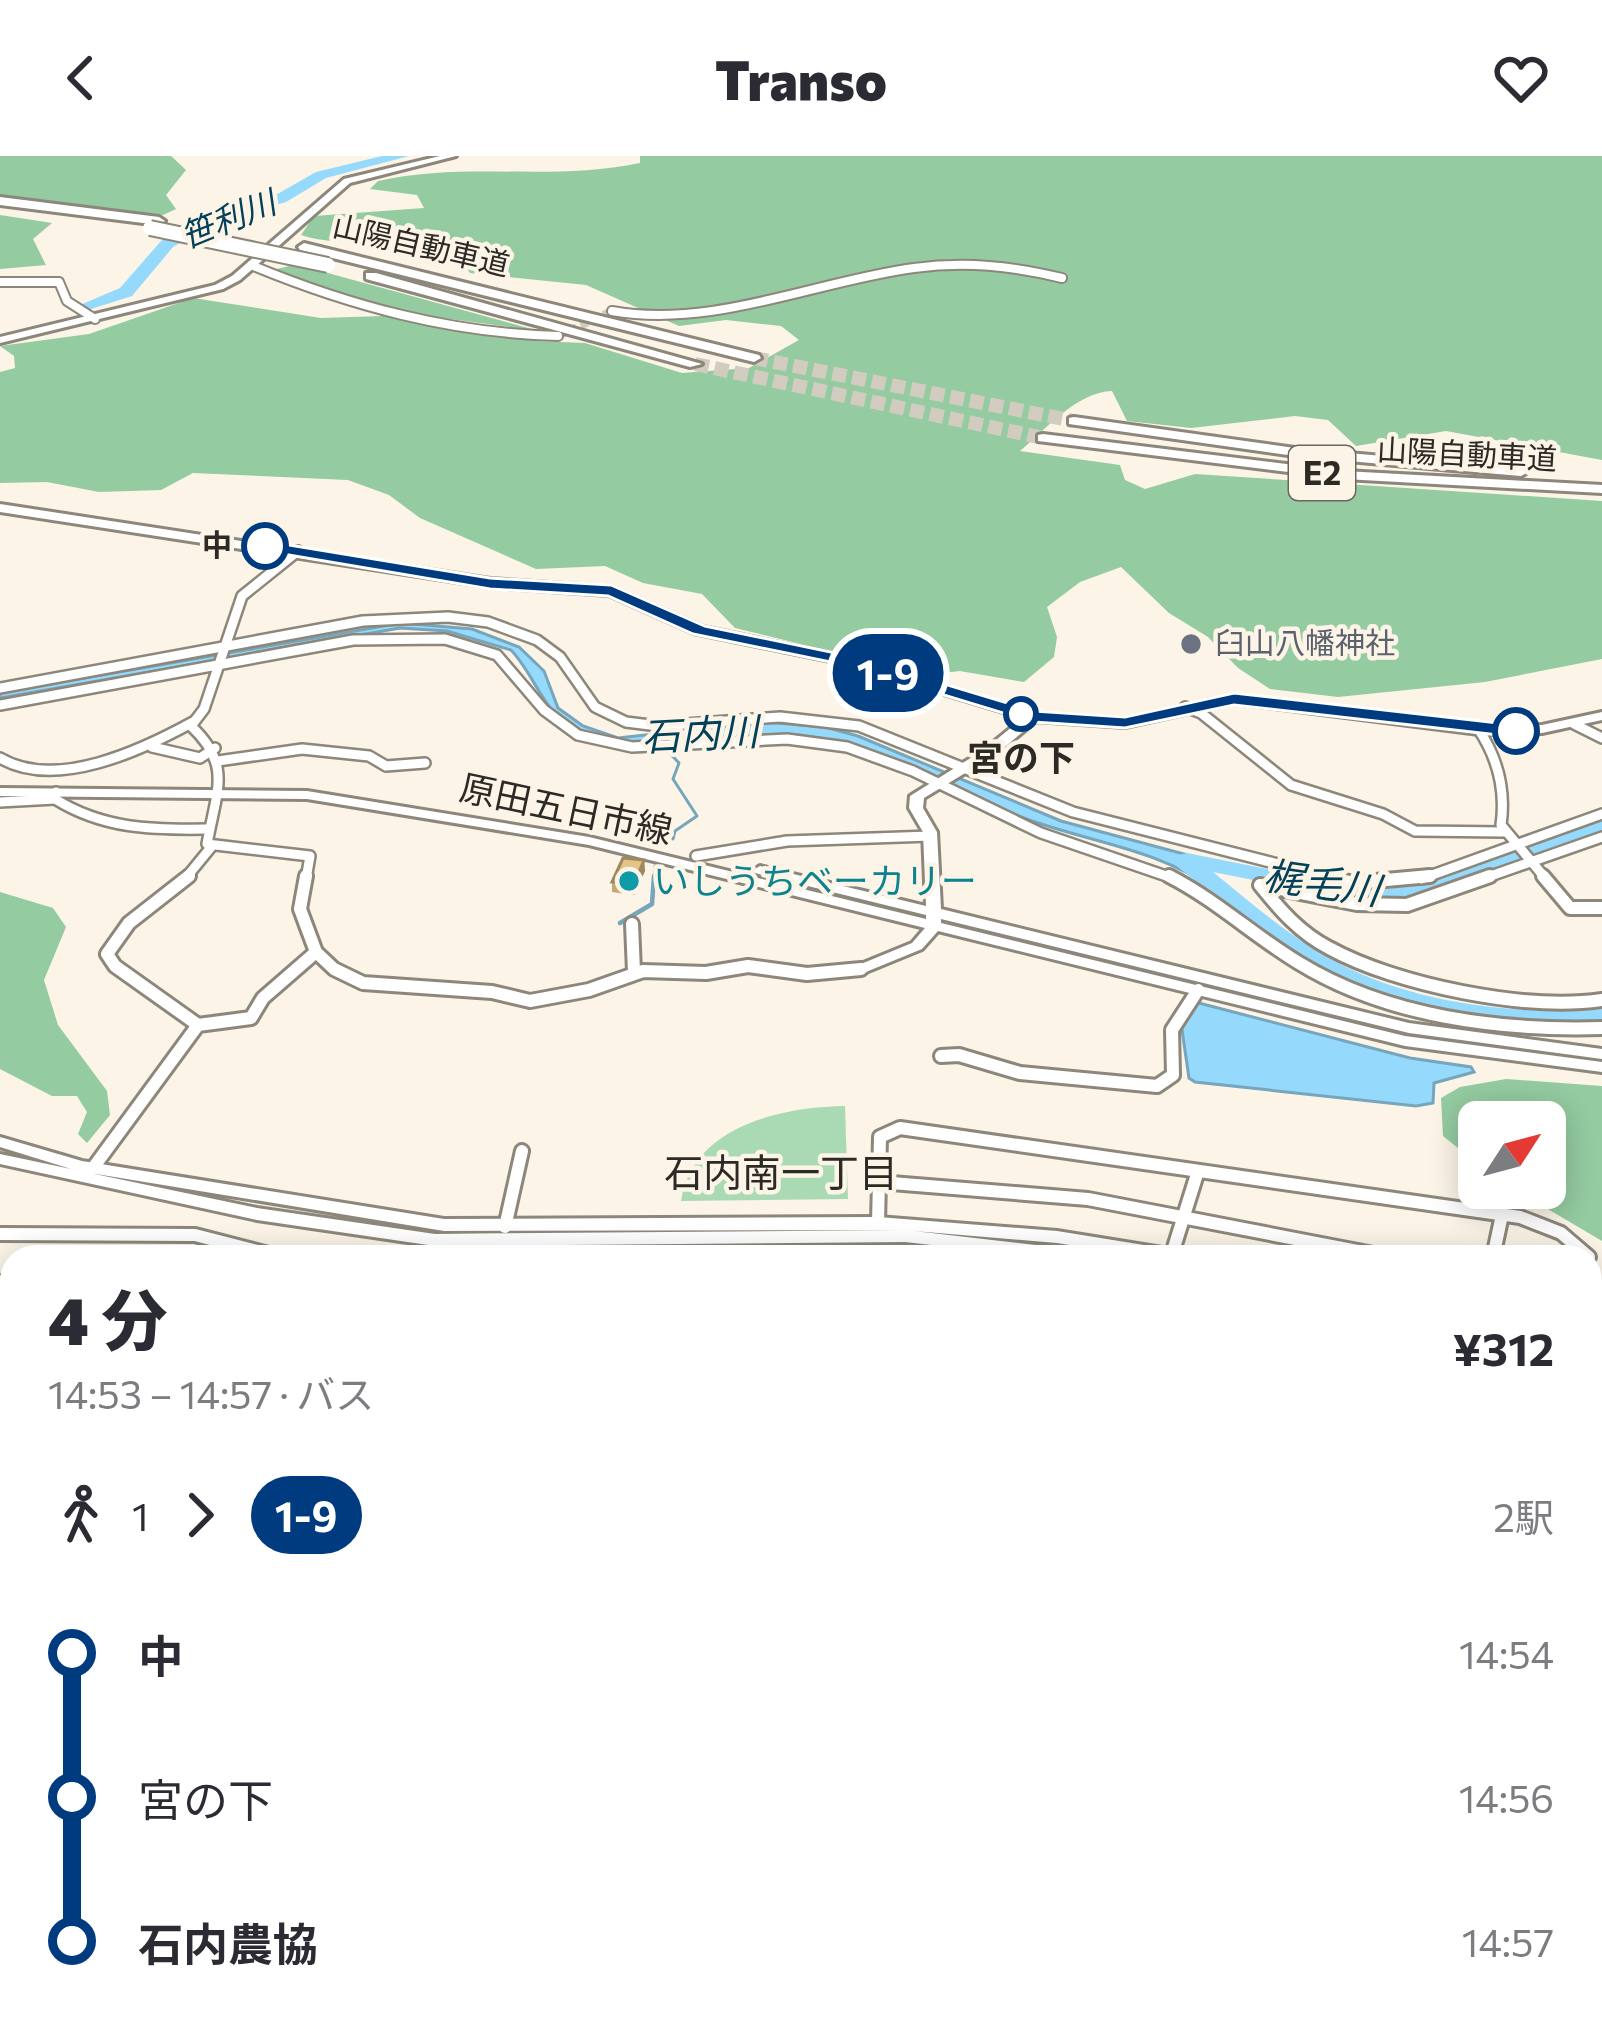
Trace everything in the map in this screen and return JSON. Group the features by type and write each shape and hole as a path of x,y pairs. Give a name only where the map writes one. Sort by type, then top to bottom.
{"highway":[{"name":"山陽自動車道","path":"0,205 304,247 754,358"},
{"name":"山陽自動車道","path":"154,225 328,265 695,364"},
{"name":"山陽自動車道","path":"1074,421 1322,455 1602,476"},
{"name":"山陽自動車道","path":"1043,438 1344,475 1602,489"}],"main road":[{"path":"0,340 219,286 251,265 347,181 451,156"},
{"path":"0,508 490,583 611,591 699,631 848,661 1033,716 1125,723 1234,699 1479,730 1574,724 1602,716"},
{"path":"861,969 920,944 934,918 930,836 914,801 1033,716"},
{"name":"原田五日市線","path":"3,770 307,795 504,824 1409,1028 1602,1054"},
{"name":"原田五日市線","path":"0,792 55,795 311,785 450,804 696,856 1198,990 1439,1047 1602,1067"},
{"path":"0,1142 93,1168 500,1242 878,1223 1106,1245"},
{"path":"0,1159 61,1176 257,1214 435,1240 905,1236 983,1245"}],"street":[{"path":"612,310 645,317 811,294 913,268 1002,264 1062,278"},
{"path":"251,265 287,285 383,310 558,336"},
{"path":"0,282 59,282 74,306 90,316"},
{"path":"3,770 40,772 152,747 193,722 204,709 215,664 242,596 298,551"},
{"path":"0,688 384,618 468,619 506,627 550,648 595,707 616,719 658,726 780,716 840,721 878,731 1073,812 1331,879 1368,885 1409,882 1602,814"},
{"path":"0,705 215,664 388,638 457,641 510,662 525,676 545,717 592,740 653,749 811,740 865,752 1067,844 1194,886 1302,966 1348,988 1417,1008 1556,1028 1602,1028"},
{"path":"1184,707 1212,721 1291,785 1383,814 1415,831 1458,836 1505,832"},
{"path":"193,722 192,731 217,755 220,786 206,840 212,846 310,856 300,909 316,952 334,969 363,983 492,992 530,1001 592,989 634,972 706,974 752,966 817,974 861,969"},
{"path":"1574,724 1602,738"},
{"path":"1479,730 1494,753 1505,832 1570,908 1602,908"},
{"path":"152,747 200,758 307,749 369,756 386,766 425,763"},
{"path":"0,802 55,795 85,820 130,825 143,832 207,829"},
{"path":"696,856 780,842 930,836"},
{"path":"1602,837 1407,904 1259,885 1307,934 1361,965 1407,980 1553,1004 1602,1000"},
{"path":"212,846 196,870 127,921 107,954 115,966 198,1025 251,1018 263,998 316,952"},
{"path":"1322,896 1331,879"},
{"path":"632,925 634,972"},
{"path":"941,1056 963,1056 1020,1073 1157,1086 1173,1075 1172,1030 1198,990"},
{"path":"1553,1004 1556,1028"},
{"path":"93,1168 198,1025"},
{"path":"878,1223 880,1137 890,1128 1502,1215 1549,1226 1573,1245"},
{"path":"500,1242 522,1151"},
{"path":"1177,1245 1198,1171"},
{"path":"879,1182 1011,1190 1184,1216 1329,1245"},
{"path":"1496,1245 1502,1215"},
{"path":"0,1234 195,1235 234,1245"}],"green space":[{"path":"0,156 171,156 186,170 166,195 176,209 163,215 0,195"},
{"path":"640,156 1602,156 1602,460 1446,431 1356,446 1328,420 1295,416 1191,428 1127,421 1112,391 1074,405 1020,451 1120,465 1125,480 1145,489 1195,474 1602,501 1602,659 1485,682 1338,697 1270,689 1238,668 1208,637 1169,613 1121,567 1080,582 1047,607 1057,637 1054,657 1024,682 960,671 927,675 735,628 702,594 643,583 605,566 536,569 420,518 389,495 348,480 193,473 161,490 99,492 47,482 0,483 0,372 15,368 14,356 0,346 89,334 193,298 321,318 383,316 534,341 585,343 682,373 749,368 799,340 781,326 726,320 679,326 586,285 470,273 456,258 437,249 301,235 314,216 424,208 417,195 370,189 378,181 444,172 606,168 640,163"},
{"path":"0,215 52,223 33,239 46,265 0,269"},
{"path":"293,265 539,331 413,314 269,271"},
{"path":"0,892 53,908 66,927 44,980 58,1025 107,1091 110,1115 87,1143 78,1134 87,1112 77,1096 52,1096 0,1069"},
{"path":"1506,1079 1602,1086 1602,1241 1548,1209 1566,1209 1566,1101 1458,1101 1458,1148 1443,1136 1441,1098 1460,1087"},
{"path":"845,1106 848,1199 681,1201 689,1175 721,1138 768,1117"}],"water":[{"path":"401,623 472,629 519,647 544,671 558,708 583,726 618,738 765,722 825,727 858,736 1061,821 1199,858 1216,890 1169,864 1021,817 884,757 828,740 771,734 654,746 598,739 572,728 553,712 511,650 447,631 400,628 0,698 0,693 32,687"},
{"path":"1195,1002 1410,1058 1471,1067 1474,1072 1434,1083 1433,1103 1416,1106 1195,1082 1189,1078 1181,1023"}],"building":[{"path":"623,858 644,860 634,884 612,882"}],"waterway":[{"name":"笹利川","path":"88,305 126,292 167,244 209,220 280,199 321,175 401,156"},
{"path":"664,747 679,763 673,779 697,816 675,831 673,839"},
{"name":"梶毛川","path":"1187,860 1377,898 1425,890 1602,827"},
{"name":"石内川","path":"1186,864 1297,950 1362,983 1430,1002 1506,1015 1602,1017"},
{"path":"654,879 655,866"},
{"path":"620,923 652,904 654,876"}],"tunnel":[{"path":"558,336 612,311"},
{"path":"754,358 1074,421"},
{"path":"695,364 1043,438"}],"bus line":[{"name":"1-9","path":"265,546 458,579 611,591 636,598 699,631 848,661 1033,716 1125,723 1207,701 1234,699 1516,731"}],"place":[{"name":"中","path":"265,546"},
{"name":"臼山八幡神社","path":"1191,644"},
{"name":"宮の下","path":"1021,714"},
{"name":"いしうちベーカリー","path":"629,881"}],"district":[{"name":"石内南一丁目","path":"781,1173"}]}
